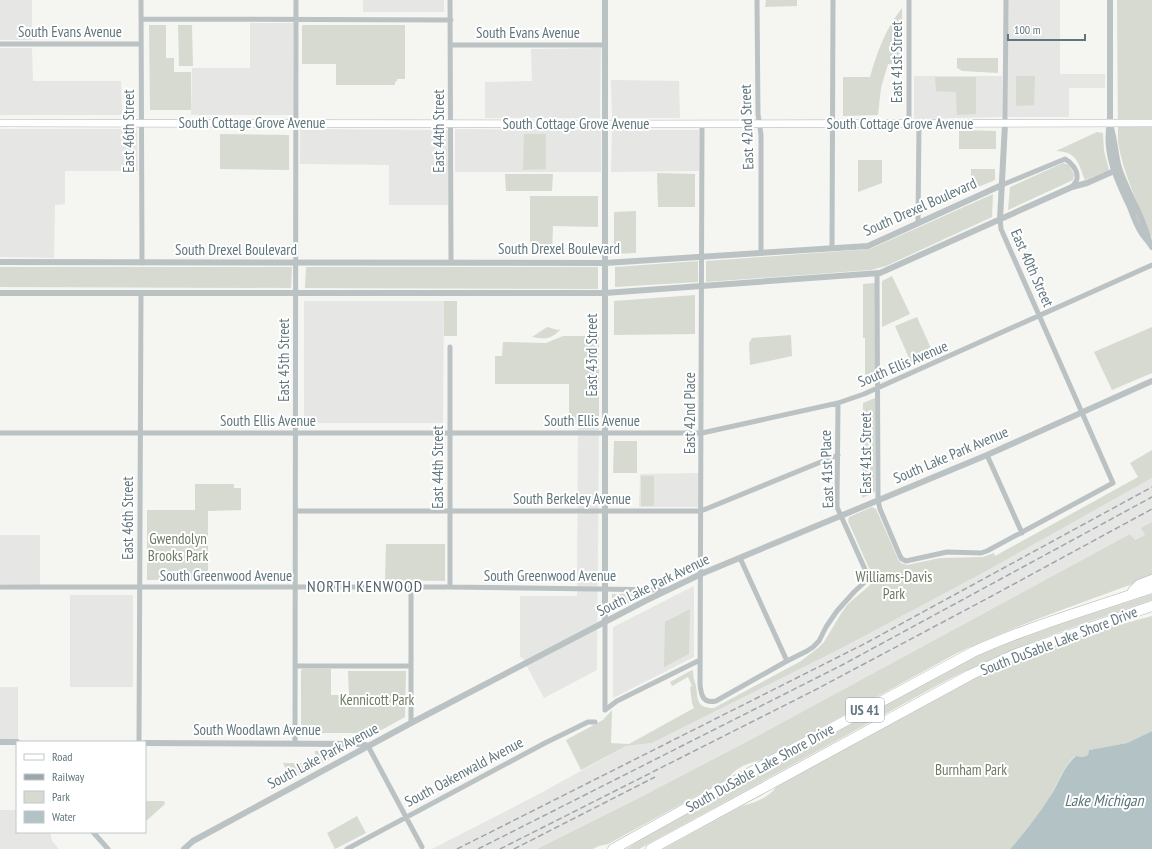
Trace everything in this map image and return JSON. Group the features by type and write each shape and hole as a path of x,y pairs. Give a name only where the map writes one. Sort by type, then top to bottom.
{"highway":[{"path":"1128,596 1139,585 1152,580"},
{"name":"South DuSable Lake Shore Drive","path":"613,849 762,766 973,652 1042,624 1152,588"},
{"name":"South DuSable Lake Shore Drive","path":"651,849 970,675 1016,654 1152,606"},
{"path":"1135,612 1152,612"}],"main road":[{"name":"South Cottage Grove Avenue","path":"0,123 1152,123"}],"street":[{"name":"East 46th Street","path":"141,0 142,263"},
{"name":"East 45th Street","path":"295,743 297,294 296,0"},
{"name":"East 44th Street","path":"450,0 451,262"},
{"name":"East 43rd Street","path":"605,0 605,710 617,702 700,660"},
{"name":"East 42nd Street","path":"757,0 758,114 761,135 761,253"},
{"path":"832,248 833,0"},
{"name":"East 41st Street","path":"909,0 909,124"},
{"name":"East 40th Street","path":"1006,0 1005,124 1000,219 1001,229 1113,483 1022,533"},
{"path":"1110,0 1109,153 1114,171 1141,232 1151,245"},
{"name":"South Evans Avenue","path":"141,19 451,20"},
{"name":"South Evans Avenue","path":"0,44 141,44"},
{"name":"South Evans Avenue","path":"451,45 605,45"},
{"path":"1110,123 1114,135 1115,152 1119,169 1146,229 1151,245"},
{"name":"East 42nd Place","path":"702,124 701,696 705,700 712,702 716,701 788,660"},
{"path":"918,223 919,124"},
{"name":"South Drexel Boulevard","path":"0,262 605,263 868,246 1061,160 1065,159 1072,163 1077,176 1076,182 1072,187"},
{"path":"0,293 605,293 877,273 1072,187 1087,183 1114,171"},
{"name":"South Ellis Avenue","path":"0,433 702,433 838,403 864,394 1152,265"},
{"name":"East 41st Street","path":"877,273 878,500 880,509 900,556 906,561 946,552 981,553 988,551 1022,533"},
{"name":"East 46th Street","path":"139,741 141,294"},
{"name":"East 44th Street","path":"450,347 450,587"},
{"name":"South Lake Park Avenue","path":"184,849 193,841 411,723 701,574 987,455 1152,381"},
{"name":"East 41st Place","path":"788,660 807,651 819,641 826,627 837,611 854,592 866,583 868,579 837,507 838,403"},
{"name":"South Berkeley Avenue","path":"296,511 701,511 838,455"},
{"path":"987,455 1022,533"},
{"path":"740,558 788,660"},
{"name":"South Greenwood Avenue","path":"0,588 450,587 668,590"},
{"path":"411,588 411,723"},
{"path":"296,666 410,666"},
{"name":"South Oakenwald Avenue","path":"346,849 545,743 588,722 595,722"},
{"path":"0,742 16,742"},
{"name":"South Woodlawn Avenue","path":"146,743 295,743 361,744 368,746"},
{"path":"368,746 422,847"},
{"path":"94,833 108,849"}],"shaded area":[{"path":"0,0 32,0 32,40 0,40"},
{"path":"363,0 444,0 444,12 363,12"},
{"path":"1008,0 1060,0 1060,74 1105,74 1105,88 1069,88 1069,117 1008,117"},
{"path":"250,23 293,23 293,115 191,115 192,68 250,68"},
{"path":"0,48 32,48 33,81 121,81 122,115 0,115"},
{"path":"601,48 600,118 485,118 485,82 532,81 531,49"},
{"path":"914,76 1002,76 1003,117 914,119"},
{"path":"611,80 679,81 680,118 612,118"},
{"path":"0,129 137,129 138,171 65,171 65,204 55,205 54,258 0,257"},
{"path":"300,129 448,130 448,205 389,205 389,165 300,164"},
{"path":"455,129 601,130 601,172 455,172"},
{"path":"612,130 699,130 699,171 611,172"},
{"path":"304,301 444,301 443,423 304,423"},
{"path":"578,424 599,424 597,670 544,698 522,657 520,657 520,596 577,596"},
{"path":"699,473 699,507 639,507 640,474"},
{"path":"1152,478 1152,522 1142,528 1145,535 1135,540 1130,534 752,739 635,800 537,849 432,849 539,794 626,746 652,743 838,650 979,575"},
{"path":"0,535 40,535 40,585 0,584"},
{"path":"694,586 694,657 613,698 613,627"},
{"path":"70,595 133,595 133,687 70,687"},
{"path":"0,687 18,687 18,741 0,742"},
{"path":"0,810 16,810 16,833 50,833 52,841 59,849 0,849"}],"green space":[{"path":"766,0 797,0 797,6 765,7"},
{"path":"1117,0 1152,0 1152,238 1132,191 1120,154 1118,142"},
{"path":"902,8 903,64 888,64 881,88 878,115 843,116 843,77 870,77 883,41 891,24"},
{"path":"149,25 166,25 166,58 174,58 174,72 191,72 191,110 150,110"},
{"path":"178,25 192,25 193,66 179,66"},
{"path":"303,25 405,25 405,79 397,79 395,85 336,85 336,64 302,64"},
{"path":"957,58 998,58 998,73 962,71 957,68"},
{"path":"1016,76 1035,76 1034,105 1016,106"},
{"path":"935,77 976,77 976,114 957,115 956,92 936,91"},
{"path":"959,130 996,131 996,149 959,149"},
{"path":"1097,132 1103,133 1104,151 1109,170 1085,180 1079,164 1073,156 1056,151"},
{"path":"220,134 289,135 289,170 220,169"},
{"path":"524,134 546,134 546,169 523,170"},
{"path":"858,160 882,160 882,183 858,192"},
{"path":"1063,163 1070,165 1074,175 1073,180 1008,210 1010,187"},
{"path":"971,169 995,169 995,180 971,190"},
{"path":"657,173 695,174 695,207 658,207"},
{"path":"505,174 553,174 552,191 506,191"},
{"path":"993,194 992,217 886,266 871,270 706,282 706,261 870,249"},
{"path":"530,196 598,196 598,227 553,226 552,254 530,254"},
{"path":"636,211 636,253 614,254 614,212"},
{"path":"698,261 698,282 615,287 615,267"},
{"path":"0,267 292,267 291,288 0,287"},
{"path":"306,267 598,267 598,289 305,288"},
{"path":"892,276 910,314 882,327 882,281"},
{"path":"875,283 875,381 865,385 863,284"},
{"path":"695,295 695,334 614,335 614,301"},
{"path":"444,301 457,301 457,336 444,336"},
{"path":"917,317 934,355 912,365 895,326"},
{"path":"547,327 558,330 561,329 548,338 532,337"},
{"path":"1152,327 1152,373 1112,390 1094,352"},
{"path":"791,335 792,356 750,365 749,343 752,338"},
{"path":"563,336 599,336 599,424 569,424 569,384 495,384 495,356 502,356 503,342 546,343"},
{"path":"875,398 875,492 862,498 863,403"},
{"path":"614,441 637,441 637,473 613,473"},
{"name":"Williams-Davis Park","path":"1152,450 1152,478 979,575 838,650 652,743 626,746 581,770 566,740 603,720 612,710 611,743 629,744 694,708 690,687 692,686 688,677 672,686 670,682 690,671 693,670 699,702 708,708 714,708 801,661 818,648 824,642 848,604 870,585 872,580 872,575 848,521 849,517 872,507 876,509 898,559 901,563 907,565 940,558 983,557 994,553 995,556 1138,477 1130,463"},
{"path":"641,476 654,476 654,506 641,506"},
{"name":"Gwendolyn Brooks Park","path":"195,484 234,484 234,488 241,488 241,510 208,511 208,580 147,580 147,510 195,510"},
{"path":"1152,522 1152,577 1028,623 955,654 762,760 739,768 729,778 608,844 593,849 537,849 752,739 1130,534 1135,540 1145,535 1141,528"},
{"path":"386,544 445,544 445,581 385,580"},
{"path":"612,594 639,594 641,597 612,612"},
{"path":"1152,594 1152,600 1042,638 962,673 639,849 626,849 966,661 1024,636"},
{"path":"690,609 689,654 664,667 665,622"},
{"name":"Burnham Park","path":"1152,616 1152,731 1127,743 1089,750 1088,755 1083,757 1075,756 1063,772 1046,803 1010,849 663,849 742,806 761,800 776,787 970,681 1007,664 1093,632"},
{"name":"Kennicott Park","path":"302,669 331,669 331,695 349,695 348,671 406,671 405,717 376,733 301,733"},
{"path":"346,750 291,780 283,763 316,763 315,751"},
{"path":"146,801 164,801 165,804 146,821"},
{"path":"357,816 366,833 335,849 327,833"}],"water":[{"name":"Lake Michigan","path":"1152,731 1152,849 1010,849 1042,809 1065,769 1076,756 1083,757 1088,755 1089,750 1127,743"}],"railway":[{"path":"457,849 866,643 1152,487"},
{"path":"478,849 844,664 1152,497"},
{"path":"500,849 815,690 1152,509"},
{"path":"514,849 655,777"}],"district":[{"name":"NORTH KENWOOD","path":"365,586"}]}
